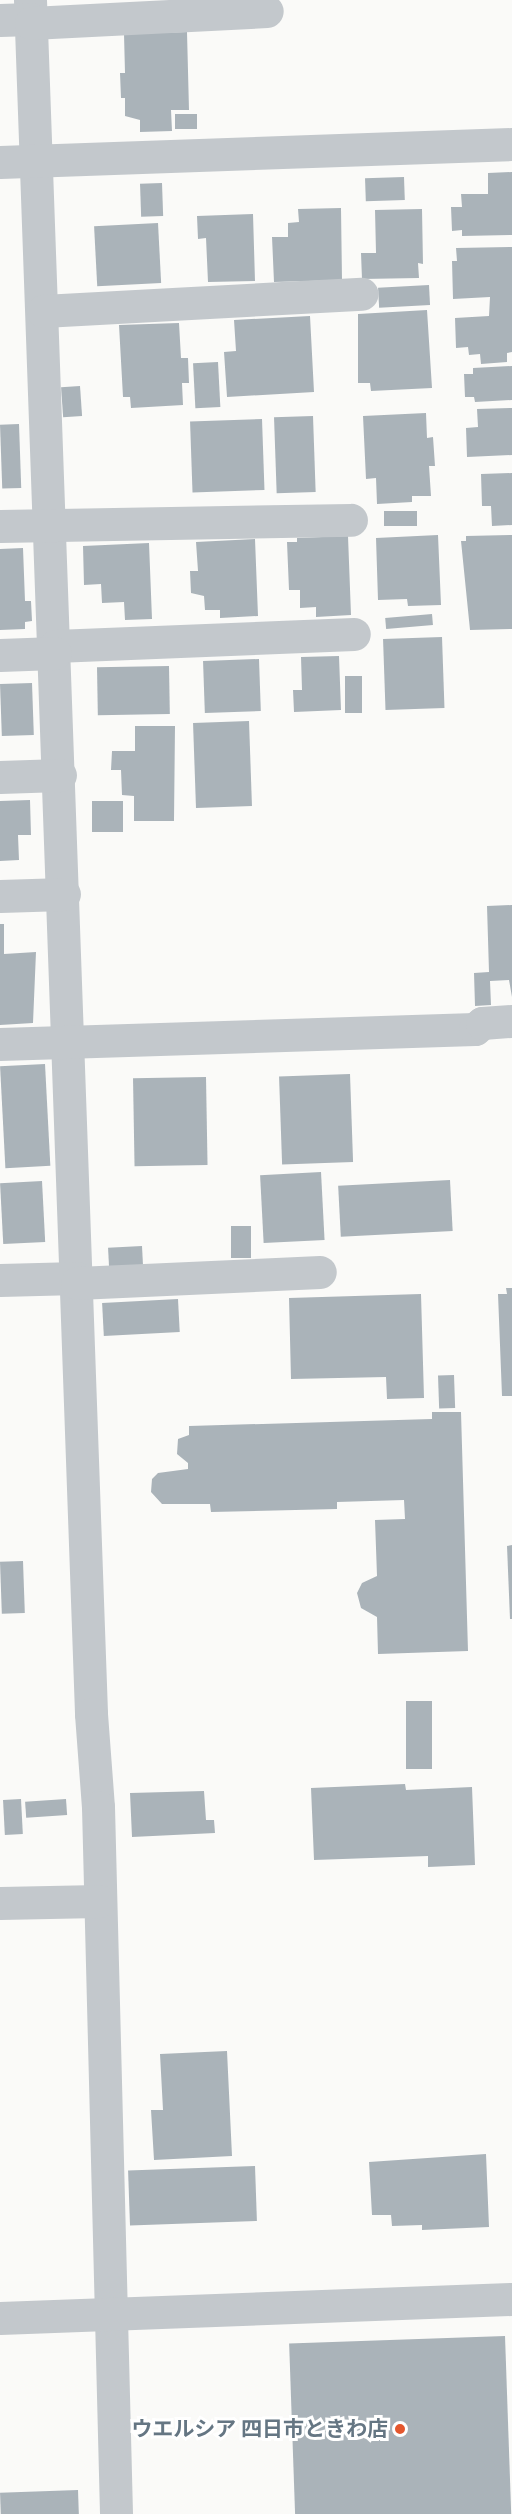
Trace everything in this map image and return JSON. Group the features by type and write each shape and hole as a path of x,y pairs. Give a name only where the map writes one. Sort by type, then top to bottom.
{"street":[{"path":"116,2514 99,1901 43,311 37,161 23,16 267,11"},
{"path":"0,162 512,144"},
{"path":"43,311 362,294"},
{"path":"0,526 134,527 351,520"},
{"path":"0,655 354,634"},
{"path":"0,777 60,775"},
{"path":"0,896 64,894"},
{"path":"0,1044 475,1029 482,1023 512,1021"},
{"path":"0,1280 77,1281 320,1272"},
{"path":"0,1903 99,1901"},
{"path":"0,2318 512,2299"}],"building":[{"path":"187,32 189,110 171,110 172,131 140,132 140,120 125,116 125,98 121,98 120,73 125,73 124,34"},
{"path":"175,114 197,114 197,129 175,129"},
{"path":"512,172 512,235 462,236 462,230 452,231 451,207 462,207 461,194 488,194 488,173"},
{"path":"404,177 405,200 366,201 365,178"},
{"path":"162,183 163,216 141,217 140,184"},
{"path":"341,208 342,280 274,282 272,237 288,237 288,223 299,222 298,209"},
{"path":"422,209 423,264 418,263 419,278 362,279 361,253 376,253 375,210"},
{"path":"253,214 255,281 208,282 206,238 198,239 197,216"},
{"path":"158,223 161,283 97,286 94,226"},
{"path":"512,247 512,352 507,353 507,362 481,364 480,354 469,355 468,347 456,348 455,318 489,316 490,297 453,299 452,261 457,261 456,248"},
{"path":"429,285 430,305 379,308 378,288"},
{"path":"427,310 432,388 371,391 370,383 358,383 358,314"},
{"path":"310,316 314,392 227,397 224,352 236,351 234,320"},
{"path":"179,323 181,358 188,358 189,383 182,383 183,405 131,408 130,397 123,397 119,325"},
{"path":"218,362 220,407 195,408 193,363"},
{"path":"512,366 512,400 475,402 474,397 465,397 464,374 473,374 473,368"},
{"path":"80,386 82,416 63,417 61,387"},
{"path":"512,408 512,455 467,457 466,428 478,427 477,409"},
{"path":"426,413 427,438 433,437 435,466 429,466 431,496 412,496 412,502 377,504 376,478 366,479 363,416"},
{"path":"313,416 316,492 277,493 274,417"},
{"path":"262,419 264,490 193,492 190,422"},
{"path":"19,424 21,488 2,489 0,425"},
{"path":"512,473 512,525 492,526 491,506 482,506 481,474"},
{"path":"384,511 417,511 417,526 384,526"},
{"path":"438,535 441,605 408,606 407,599 378,600 376,538"},
{"path":"512,535 512,629 470,630 461,541 466,541 466,536"},
{"path":"348,536 351,615 316,617 316,607 300,608 300,590 289,590 287,542 297,542 297,538"},
{"path":"255,539 258,616 220,618 220,610 205,610 204,596 191,593 190,571 198,571 196,542"},
{"path":"149,543 152,619 125,620 124,602 102,603 101,584 84,585 83,546"},
{"path":"23,548 25,601 31,601 32,621 25,622 25,629 0,630 0,549"},
{"path":"432,614 433,625 386,629 385,618"},
{"path":"442,637 444,708 386,710 383,639"},
{"path":"339,656 341,710 294,712 293,690 302,690 301,657"},
{"path":"259,659 261,711 205,713 203,661"},
{"path":"169,666 170,714 98,715 97,667"},
{"path":"345,676 362,676 362,713 345,713"},
{"path":"32,683 34,735 2,736 0,684"},
{"path":"249,721 252,806 196,808 193,723"},
{"path":"135,726 175,726 174,821 134,821 134,796 122,795 121,770 111,770 112,751 135,751"},
{"path":"30,800 31,835 18,835 19,860 0,861 0,801"},
{"path":"92,801 123,801 123,832 92,832"},
{"path":"512,905 512,997 509,980 490,981 491,1005 475,1006 474,973 489,972 487,906"},
{"path":"0,924 4,924 4,954 36,952 33,1023 0,1025"},
{"path":"45,1064 50,1166 5,1168 0,1066"},
{"path":"350,1074 353,1162 282,1164 279,1076"},
{"path":"206,1077 208,1165 135,1166 133,1078"},
{"path":"321,1172 325,1240 264,1243 260,1175"},
{"path":"450,1180 453,1231 341,1237 338,1186"},
{"path":"42,1181 45,1242 3,1244 0,1183"},
{"path":"231,1226 251,1226 251,1258 231,1258"},
{"path":"142,1246 143,1266 109,1268 108,1248"},
{"path":"506,1288 512,1288 512,1396 502,1396 498,1294 507,1294"},
{"path":"421,1294 424,1398 387,1399 386,1377 291,1379 289,1298"},
{"path":"178,1299 180,1332 104,1336 102,1303"},
{"path":"454,1375 455,1408 439,1409 438,1376"},
{"path":"432,1412 461,1412 468,1651 378,1654 377,1617 361,1608 357,1593 362,1583 377,1576 375,1520 405,1519 404,1500 337,1502 337,1509 211,1512 210,1504 162,1504 151,1492 152,1479 158,1473 188,1469 188,1463 177,1454 178,1439 189,1435 189,1426 432,1419"},
{"path":"512,1545 512,1619 510,1619 507,1546"},
{"path":"23,1561 25,1613 2,1614 0,1562"},
{"path":"406,1701 432,1701 432,1769 406,1769"},
{"path":"405,1784 406,1790 472,1787 475,1865 428,1867 428,1856 314,1860 311,1788"},
{"path":"204,1791 206,1820 214,1820 215,1833 132,1837 130,1793"},
{"path":"21,1799 23,1834 5,1835 3,1800"},
{"path":"66,1799 67,1815 26,1818 25,1802"},
{"path":"227,2051 232,2156 154,2160 151,2110 163,2110 160,2054"},
{"path":"486,2154 489,2227 422,2230 422,2225 392,2226 391,2215 372,2215 369,2162"},
{"path":"255,2166 257,2221 130,2225 128,2170"},
{"name":"ウエルシア 四日市ときわ店","path":"505,2336 511,2514 295,2514 289,2344"},
{"path":"78,2490 79,2514 1,2514 0,2493"}],"place":[{"name":"ウエルシア 四日市ときわ店","path":"400,2429"}]}
